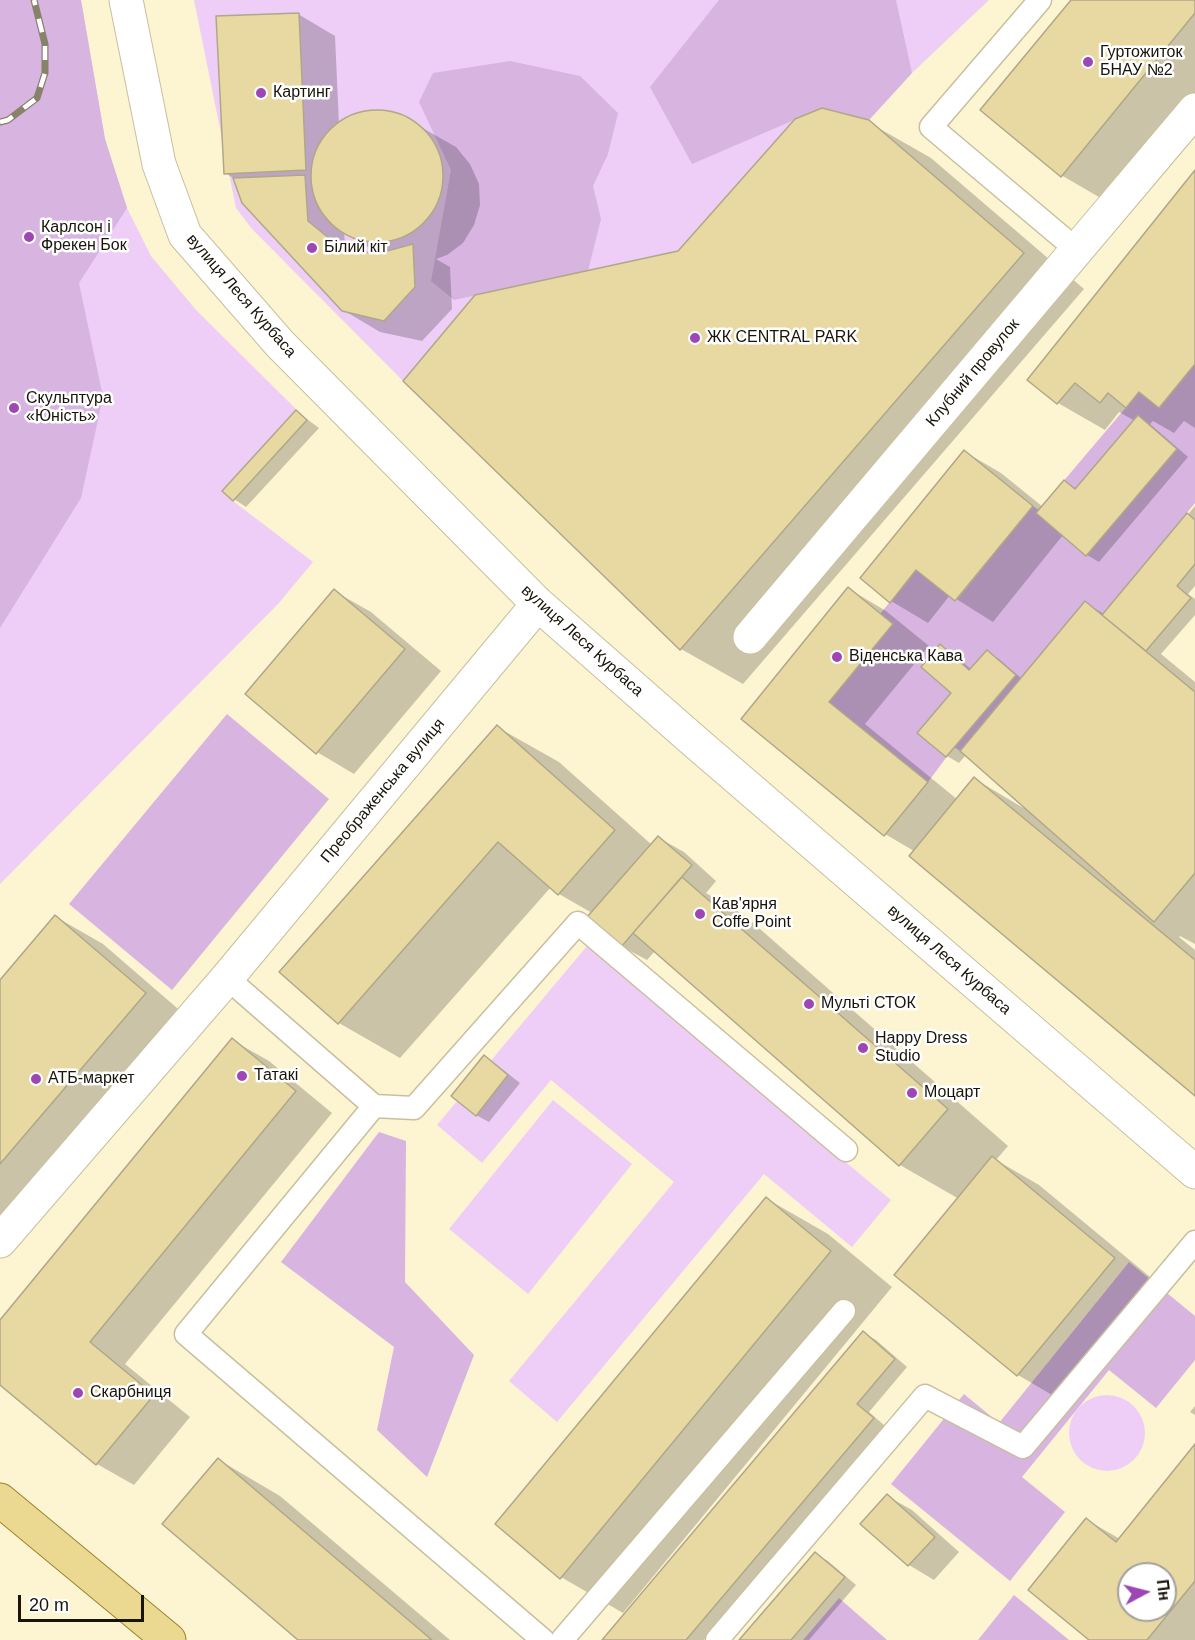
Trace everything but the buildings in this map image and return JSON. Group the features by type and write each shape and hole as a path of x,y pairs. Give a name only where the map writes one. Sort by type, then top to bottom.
{"main road":[{"path":"0,1500 170,1640"}],"street":[{"name":"вулиця Леся Курбаса","path":"126,0 159,164 185,235 280,344 538,604 1195,1172"},
{"name":"Клубний провулок","path":"750,637 1195,110"},
{"name":"Преображенська вулиця","path":"0,1241 227,978 538,604"}],"lane":[{"path":"1040,0 931,127 1077,250"},
{"path":"227,978 374,1106 414,1108 578,923 846,1150"},
{"path":"374,1106 186,1334 543,1640"},
{"path":"717,1640 925,1396 1023,1447 1195,1242"},
{"path":"562,1640 844,1311"}],"shaded area":[{"path":"0,0 81,0 105,139 127,208 151,256 196,310 307,420 233,501 313,562 278,604 0,884"},
{"path":"0,0 81,0 105,139 127,208 79,283 103,397 81,498 0,628"},
{"path":"194,0 989,0 912,73 869,120 822,108 795,119 678,251 475,295 403,381 252,229 236,208"},
{"path":"719,0 896,0 912,73 869,120 822,108 692,164 650,87"},
{"path":"510,61 580,76 618,113 608,154 593,186 601,219 588,271 454,300 431,281 451,170 419,102 433,73"},
{"path":"1195,364 1195,503 1102,615 960,751 954,747 928,782 829,702 893,624 880,614 916,570 956,601 1033,506 1039,510 1139,392 1159,408"},
{"path":"227,714 329,799 172,990 69,904"},
{"path":"587,946 891,1200 852,1247 764,1174 557,1422 509,1381 674,1182 551,1080 482,1163 437,1125"},
{"path":"553,1100 632,1164 528,1294 449,1229"},
{"path":"379,1132 406,1141 405,1282 474,1355 427,1477 377,1430 394,1347 281,1262"},
{"path":"1129,1262 1195,1316 1195,1360 1156,1408 1109,1370 1022,1477 1065,1512 1010,1581 891,1484 964,1394 999,1423"},
{"path":"1107,1395 1121,1398 1134,1406 1142,1419 1145,1433 1142,1447 1134,1460 1121,1468 1107,1471 1093,1468 1080,1460 1072,1447 1069,1433 1072,1419 1080,1406 1093,1398"},
{"path":"1014,1595 1069,1640 978,1640"},
{"path":"839,1598 887,1640 803,1640"}],"railway":[{"path":"0,122 8,120 37,98 45,73 45,44 34,0"}],"place":[{"name":"Гуртожиток БНАУ №2","path":"1088,62"},
{"name":"Картинг","path":"261,93"},
{"name":"Карлсон і Фрекен Бок","path":"29,237"},
{"name":"Білий кіт","path":"312,248"},
{"name":"ЖК CENTRAL PARK","path":"695,338"},
{"name":"Скульптура «Юність»","path":"14,408"},
{"name":"Віденська Кава","path":"837,657"},
{"name":"Кав'ярня Coffe Point","path":"700,914"},
{"name":"Мульті СТОК","path":"809,1004"},
{"name":"Happy Dress Studio","path":"863,1048"},
{"name":"Татакі","path":"242,1076"},
{"name":"АТБ-маркет","path":"36,1079"},
{"name":"Моцарт","path":"912,1093"},
{"name":"Скарбниця","path":"78,1393"}]}
